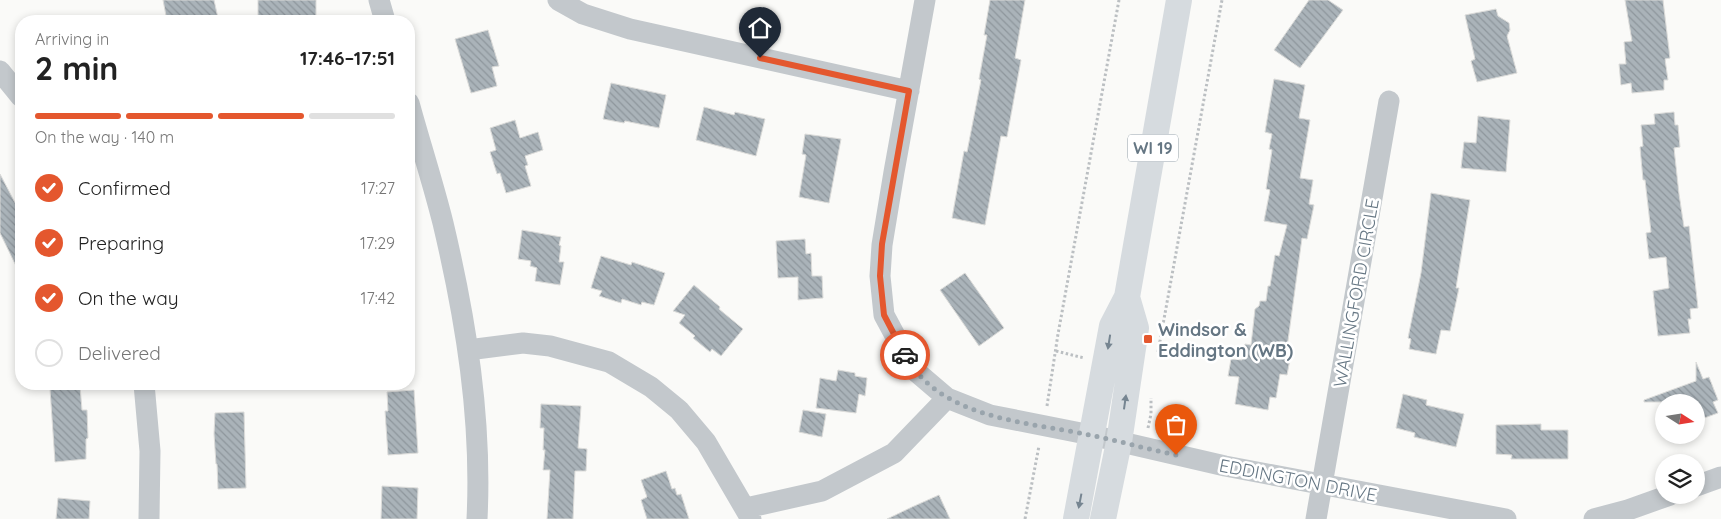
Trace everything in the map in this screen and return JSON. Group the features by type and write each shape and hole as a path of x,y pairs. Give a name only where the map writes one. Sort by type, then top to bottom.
{"main road":[{"name":"WI 19","path":"1076,519 1112,326 1127,297 1179,0"},
{"name":"WI 19","path":"1103,519 1131,445 1136,328 1127,297"}],"street":[{"path":"379,0 383,15"},
{"path":"558,0 582,14 630,29 909,91"},
{"name":"EDDINGTON DRIVE","path":"925,0 882,244 880,276 884,315 913,369 947,398 990,415 1091,435 1225,466 1506,519"},
{"path":"0,71 15,90"},
{"name":"WALLINGFORD CIRCLE","path":"1316,519 1389,101"},
{"path":"415,124 443,221 462,310 473,380 477,447 477,519"},
{"path":"468,350 523,343 550,346 608,362 651,388 679,410 706,442 748,513 822,491 894,453 947,398"},
{"path":"145,390 150,452 149,519"},
{"path":"1705,483 1721,477"},
{"path":"1594,519 1655,500"}],"path":[{"path":"1025,519 1044,426 1058,334 1119,0"},
{"path":"1157,360 1222,0"},
{"path":"1131,445 1151,414 1152,390"}],"building":[{"path":"163,0 214,0 217,15 166,15"},
{"path":"258,0 316,0 316,15 258,15"},
{"path":"990,0 1025,0 1015,58 1021,60 1007,137 1001,136 985,225 952,218 964,151 967,152 981,80 979,79 987,35 984,35"},
{"path":"1309,0 1328,0 1343,10 1300,68 1274,50"},
{"path":"1625,0 1663,0 1670,58 1665,59 1668,80 1664,80 1664,90 1632,93 1631,83 1621,85 1619,64 1626,64 1624,42 1632,41"},
{"path":"1496,9 1498,16 1509,23 1510,30 1507,36 1517,73 1477,82 1471,61 1475,59 1465,15"},
{"path":"488,30 499,66 492,67 497,86 471,93 455,39"},
{"path":"1274,79 1305,85 1299,118 1310,120 1300,178 1313,180 1309,204 1314,205 1307,239 1302,238 1287,348 1292,349 1287,375 1280,374 1276,398 1270,397 1268,410 1235,404 1239,377 1228,376 1231,359 1242,360 1245,344 1251,345 1255,309 1259,306 1260,301 1266,301 1275,255 1279,256 1287,225 1264,221 1270,190 1266,189 1272,150 1269,149 1272,134 1265,132"},
{"path":"611,83 666,95 659,128 625,121 624,123 603,119"},
{"path":"704,107 734,115 735,112 765,119 756,156 696,140"},
{"path":"1674,112 1675,125 1678,125 1680,147 1674,148 1679,194 1684,227 1689,226 1698,308 1690,309 1691,319 1688,319 1690,333 1658,336 1653,291 1669,288 1666,257 1649,259 1646,233 1651,232 1645,180 1643,180 1640,147 1643,146 1641,125 1655,124 1654,114"},
{"path":"1478,116 1510,120 1506,172 1461,168 1464,142 1476,143"},
{"path":"515,120 520,138 538,132 543,150 525,156 528,165 525,166 531,186 506,193 500,173 497,174 490,152 496,150 490,128"},
{"path":"805,134 841,139 829,203 799,197 806,155 802,154"},
{"path":"0,174 15,203 15,264 0,233"},
{"path":"1431,193 1470,200 1456,288 1459,288 1450,331 1441,330 1436,354 1409,349 1411,339 1408,338 1421,273"},
{"path":"522,230 561,237 559,262 564,262 560,285 535,281 537,268 530,266 531,261 518,259"},
{"path":"805,239 806,254 811,253 812,276 822,276 823,298 798,300 798,277 778,278 776,241"},
{"path":"601,256 631,265 632,262 665,273 654,305 642,302 641,305 622,299 621,303 599,296 602,291 591,288"},
{"path":"965,273 1004,328 979,346 940,290"},
{"path":"694,285 743,329 721,356 712,349 710,352 693,338 695,336 679,323 685,315 673,311"},
{"path":"1696,362 1703,379 1709,377 1718,400 1713,402 1718,413 1705,418 1705,394 1660,394 1696,381"},
{"path":"838,370 855,373 855,376 867,378 865,396 859,394 856,413 816,408 820,378 836,381"},
{"path":"50,390 80,390 82,410 87,410 88,438 86,439 86,459 55,462"},
{"path":"414,390 418,453 388,455 385,411 388,411 387,392"},
{"path":"1403,394 1427,400 1426,405 1464,414 1456,447 1414,437 1415,433 1396,428"},
{"path":"1655,396 1655,402 1644,402 1644,400"},
{"path":"541,404 581,406 578,448 587,449 586,471 575,471 573,519 547,519 550,470 543,470 545,450 543,450 544,428 540,428"},
{"path":"803,410 826,414 822,437 799,432"},
{"path":"244,412 246,488 218,489 214,434 215,413"},
{"path":"1541,424 1541,430 1568,430 1568,459 1511,459 1512,455 1496,454 1496,425"},
{"path":"666,471 672,489 675,488 677,495 681,494 689,519 647,519 641,500 647,497 641,480"},
{"path":"382,486 418,488 417,519 381,519"},
{"path":"939,495 950,519 887,519 912,507"},
{"path":"58,498 90,501 89,519 56,519"}],"way so far":[{"path":"905,355 913,369 947,398 990,415 1091,435 1176,455"}],"place":[{"name":"Windsor & Eddington (WB)","path":"1148,339"}],"route":[{"path":"760,58 909,91 882,244 880,276 884,315 905,355"}]}
